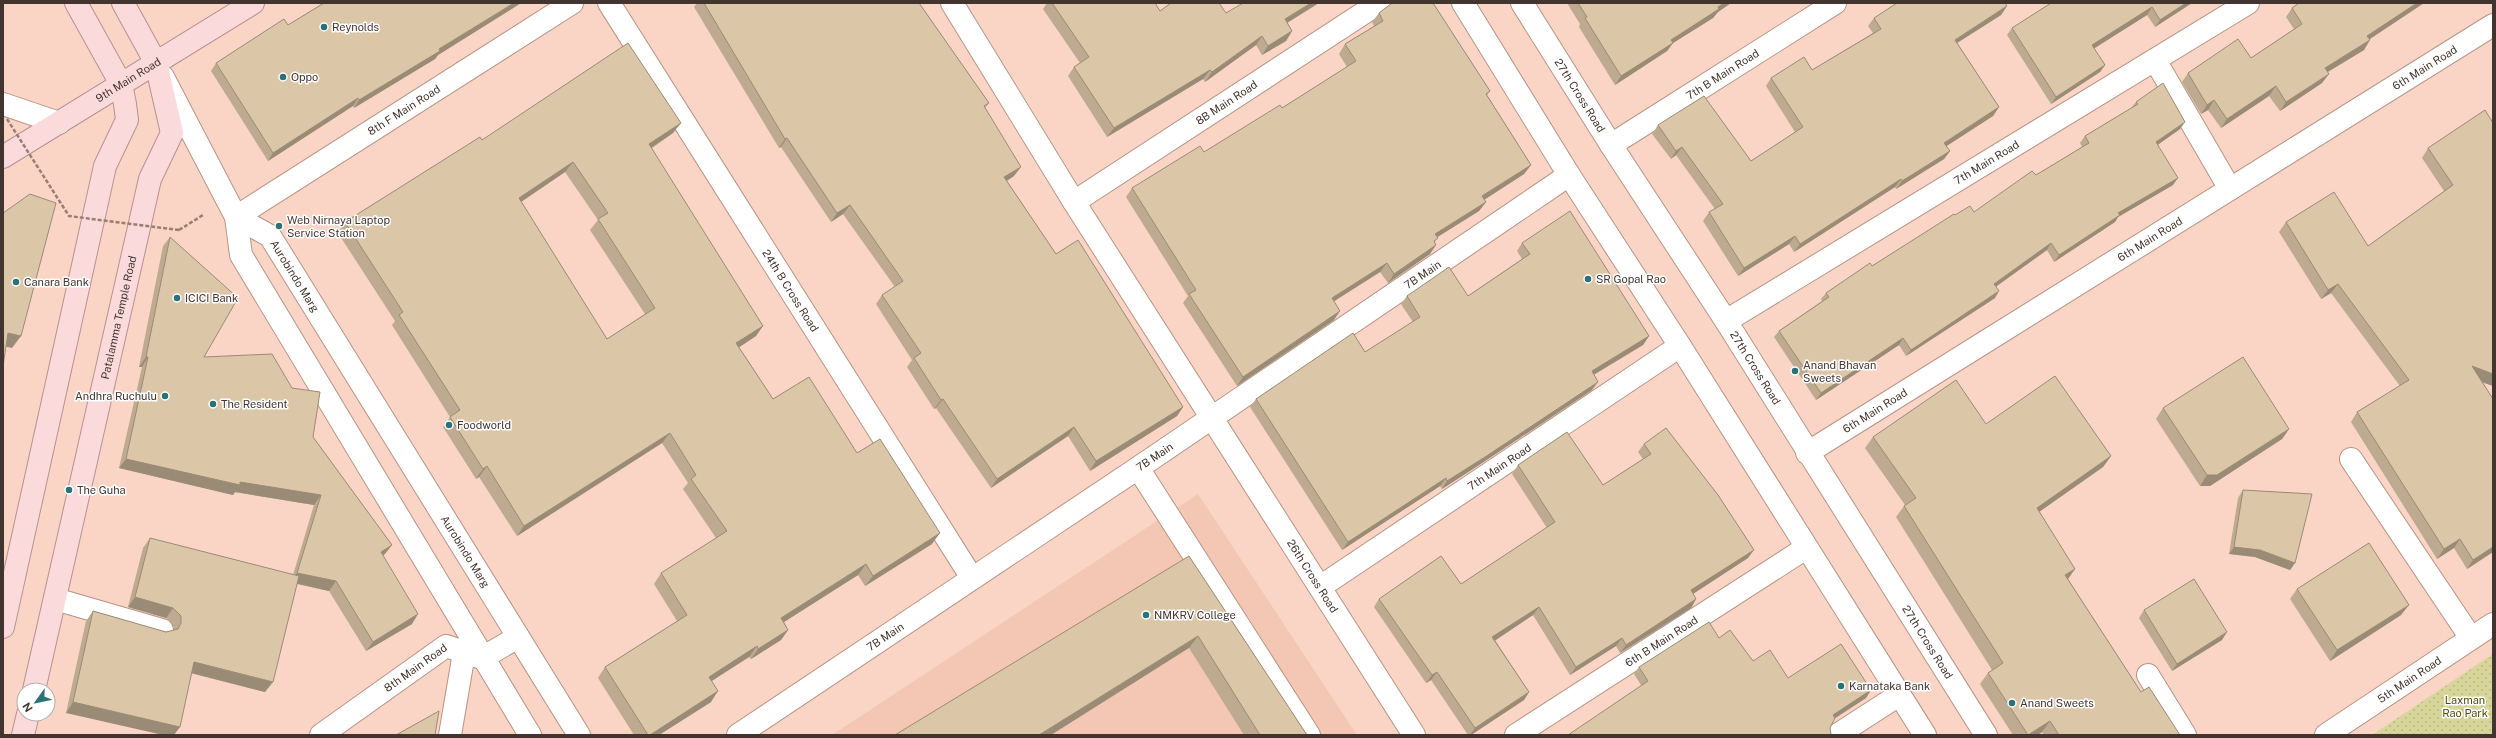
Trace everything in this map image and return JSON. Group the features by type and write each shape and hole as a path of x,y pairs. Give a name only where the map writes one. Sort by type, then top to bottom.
{"main road":[{"path":"3,627 104,166 127,120 121,84 76,3"},
{"name":"Patalamma Temple Road","path":"36,682 150,179 172,133 156,63 123,3"},
{"name":"9th Main Road","path":"3,157 253,3"},
{"path":"23,735 26,722"}],"street":[{"name":"8th F Main Road","path":"236,218 572,3"},
{"name":"24th B Cross Road","path":"609,3 972,578"},
{"name":"26th Cross Road","path":"952,3 1074,202 1414,735"},
{"name":"8B Main Road","path":"1074,202 1379,3"},
{"path":"1463,3 1569,175 1680,346 1925,735"},
{"name":"27th Cross Road","path":"1522,3 1611,145 1726,321 1986,735"},
{"name":"7th B Main Road","path":"1611,145 1835,3"},
{"name":"7th Main Road","path":"1726,321 2248,3"},
{"name":"6th Main Road","path":"1807,452 2493,25"},
{"path":"2155,60 2230,189"},
{"path":"156,63 236,218 241,255 473,655 530,735"},
{"path":"5,112 59,123"},
{"name":"7B Main","path":"738,735 1138,468 1569,175"},
{"name":"Aurobindo Marg","path":"236,218 270,236 578,735"},
{"name":"7th Main Road","path":"1320,587 1680,346"},
{"path":"2351,459 2471,638"},
{"path":"1138,468 1309,735"},
{"name":"6th B Main Road","path":"1516,735 1806,548"},
{"path":"55,599 162,630"},
{"name":"5th Main Road","path":"2326,735 2493,624"},
{"path":"473,655 518,637"},
{"name":"8th Main Road","path":"321,735 446,646 473,655"},
{"path":"450,735 473,655"},
{"path":"2148,676 2185,735"},
{"path":"1836,735 1899,695"}],"path":[{"path":"5,112 70,216 179,230 204,214"}],"shaded area":[{"name":"NMKRV College","path":"1198,494 1357,735 832,735"}],"green space":[{"name":"Laxman Rao Park","path":"2493,654 2493,735 2372,735"}],"building":[{"path":"324,3 514,3 439,49 440,51 359,100 358,98 273,153 216,63 284,19 288,25"},
{"path":"704,3 919,3 989,103 984,106 1021,167 1004,177 1056,254 1078,240 1183,407 1096,461 1074,427 997,479 943,399 941,400 914,358 921,353 882,295 903,281 850,205 837,213 787,138 785,139"},
{"path":"1052,3 1155,3 1160,11 1171,3 1219,3 1226,13 1243,3 1311,3 1285,19 1292,31 1268,46 1262,36 1212,72 1210,70 1114,128 1074,67 1089,57"},
{"path":"1392,3 1433,3 1490,91 1486,94 1531,165 1482,196 1486,202 1435,234 1438,238 1434,241 1436,245 1394,274 1387,263 1332,298 1340,311 1243,377 1189,294 1196,290 1132,188 1200,146 1204,152 1280,105 1282,108 1356,61 1345,44 1383,21 1379,13"},
{"path":"1578,3 1724,3 1718,7 1719,9 1671,40 1673,43 1621,76 1585,18 1587,17"},
{"path":"1897,3 2005,3 2007,6 1955,40 1999,107 1944,143 1950,151 1902,181 1901,179 1800,244 1795,236 1744,268 1709,212 1723,204 1682,147 1676,151 1658,125 1704,96 1751,161 1803,127 1771,78 1804,57 1812,70 1881,29 1874,18"},
{"path":"2051,3 2186,3 2160,20 2152,7 2092,45 2105,65 2056,97 2012,28"},
{"path":"2299,3 2417,3 2367,36 2370,40 2325,68 2329,74 2286,102 2276,86 2227,119 2214,100 2207,105 2188,73 2238,39 2251,58 2302,24 2292,8"},
{"path":"628,43 681,123 649,144 763,326 736,343 773,399 809,377 857,453 880,439 940,533 873,576 866,564 781,618 788,630 758,649 757,646 709,677 718,691 650,735 648,735 605,667 687,615 661,573 727,531 691,479 696,475 670,433 524,526 487,466 483,469 450,417 460,410 399,315 403,312 345,222 480,137 482,140","holes":["573,162 608,213 598,219 655,308 607,339 519,198"]},
{"path":"2163,83 2185,122 2156,142 2178,178 2118,213 2120,215 2059,255 2051,243 1994,284 1999,291 1911,350 1903,338 1821,393 1779,331 1829,297 1826,293 1870,263 1872,266 1954,214 1955,215 1970,206 1974,212 2032,171 2036,175 2089,143 2085,136 2138,104 2136,102"},
{"path":"2485,110 2493,123 2493,374 2472,366 2493,399 2493,547 2473,560 2460,539 2444,549 2357,412 2409,380 2338,284 2328,290 2286,222 2334,192 2368,246 2453,185 2428,148"},
{"name":"Canara Bank","path":"30,194 56,203 21,336 8,333 3,366 3,213"},
{"path":"1570,211 1649,336 1592,371 1598,382 1485,457 1447,481 1446,478 1348,542 1256,399 1353,333 1365,352 1420,317 1407,296 1449,267 1468,296 1530,254 1522,243"},
{"path":"170,237 238,298 204,357 272,354 292,388 320,392 313,437 392,545 381,552 418,614 373,642 336,581 297,573 321,495 240,482 240,485 126,459 148,357 146,357"},
{"path":"2243,357 2289,429 2217,475 2207,475 2163,408"},
{"path":"2055,376 2111,456 2037,508 2075,569 2065,575 2141,692 2149,687 2180,735 2059,735 2050,721 2028,735 1988,673 2003,663 1904,506 1916,498 1873,437 1956,380 1986,424"},
{"path":"1666,428 1718,495 1754,550 1691,590 1696,599 1626,645 1622,638 1576,667 1539,607 1492,637 1529,692 1475,728 1437,672 1432,675 1379,599 1441,556 1461,584 1555,522 1518,465 1567,432 1603,485 1651,454 1644,444"},
{"path":"2243,490 2312,494 2295,563 2260,550 2234,547"},
{"path":"150,538 299,576 273,682 194,662 180,727 73,702 93,611 166,632 178,629 181,623 181,616 173,608 135,597"},
{"path":"2369,543 2409,605 2337,650 2297,589"},
{"path":"1189,556 1307,735 1260,735 1198,636 1039,735 895,735"},
{"path":"2194,579 2227,632 2177,664 2144,610"},
{"path":"1709,622 1719,638 1730,630 1753,661 1770,650 1788,678 1841,644 1871,690 1833,715 1835,718 1830,728 1832,735 1568,735 1648,681 1639,667"},
{"path":"439,711 435,735 396,735"}],"place":[{"name":"Reynolds","path":"324,27"},
{"name":"Oppo","path":"283,77"},
{"name":"Web Nirnaya Laptop Service Station","path":"279,226"},
{"name":"SR Gopal Rao","path":"1588,279"},
{"name":"Canara Bank","path":"16,282"},
{"name":"ICICI Bank","path":"177,298"},
{"name":"Anand Bhavan Sweets","path":"1795,371"},
{"name":"Andhra Ruchulu","path":"165,396"},
{"name":"The Resident","path":"213,404"},
{"name":"Foodworld","path":"449,425"},
{"name":"The Guha","path":"69,490"},
{"name":"NMKRV College","path":"1146,615"},
{"name":"Karnataka Bank","path":"1841,686"},
{"name":"Anand Sweets","path":"2012,703"}]}
